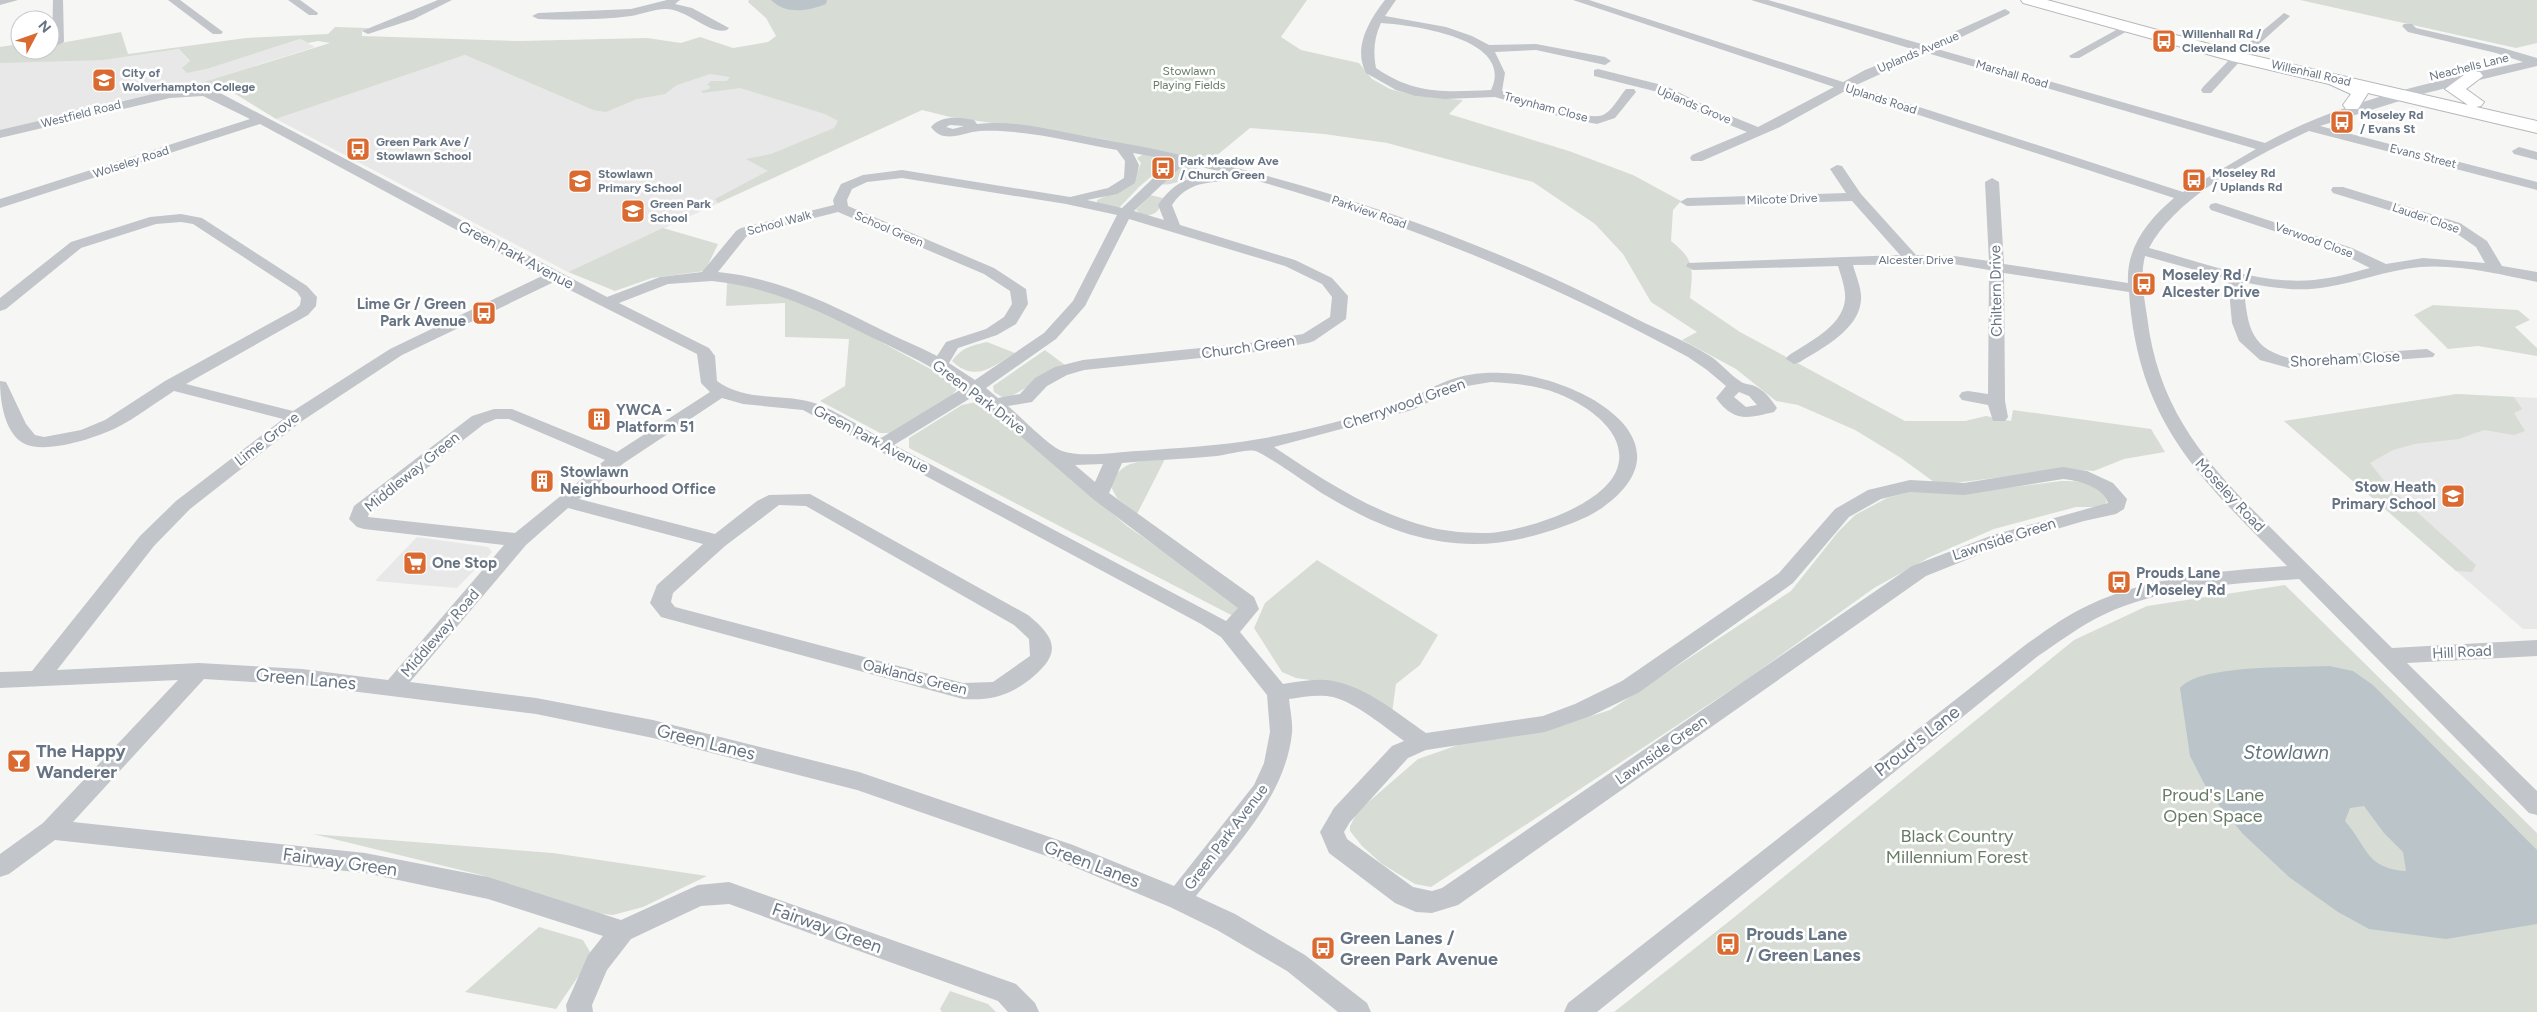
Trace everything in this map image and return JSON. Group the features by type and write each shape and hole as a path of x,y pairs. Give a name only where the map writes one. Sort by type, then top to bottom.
{"highway":[{"name":"Willenhall Road","path":"2029,0 2127,27 2537,117"},
{"name":"Willenhall Road","path":"2052,0 2326,77 2408,89 2537,128"},
{"path":"2474,76 2454,89 2475,102"},
{"path":"2326,77 2360,94 2349,109"},
{"path":"2372,105 2429,105 2537,128"}],"street":[{"path":"0,2 13,0"},
{"path":"173,0 217,32"},
{"path":"293,0 313,13"},
{"path":"368,31 410,17 447,0"},
{"path":"1391,0 1376,19 1369,39 1368,63 1370,70 1396,88 1417,94 1496,94"},
{"name":"Uplands Road","path":"1578,0 2184,197"},
{"name":"Marshall Road","path":"1756,0 2268,148"},
{"path":"538,16 588,16 637,11 671,3 688,10 707,22 723,28"},
{"path":"1992,8 2019,16"},
{"path":"626,20 637,11"},
{"name":"Uplands Avenue","path":"1697,158 1760,132 1842,86 2005,12"},
{"path":"2207,90 2248,54 2284,16"},
{"path":"1376,19 1409,21 1434,26 1466,37 1487,48 1536,47 1606,61"},
{"path":"708,34 735,24"},
{"path":"2075,56 2127,27"},
{"path":"2407,29 2516,55 2537,58"},
{"name":"Treynham Close","path":"1487,48 1500,70 1500,88 1496,94 1554,111 1600,120 1609,117 1630,92"},
{"name":"Neachells Lane","path":"2408,89 2516,55"},
{"name":"Neachells Lane","path":"2408,89 2474,76 2537,58"},
{"name":"Uplands Grove","path":"1598,73 1662,89 1702,109 1760,132"},
{"name":"Moseley Road","path":"2349,109 2372,105 2408,89"},
{"name":"Moseley Road","path":"2408,89 2349,109 2308,127 2268,148 2184,197 2157,222 2140,250 2135,264 2136,289 2147,368 2167,417 2195,459 2216,485 2537,806"},
{"name":"Green Park Avenue","path":"193,92 204,92 218,98 702,352 707,356 709,383 719,393 742,400 794,402 808,406 1158,591 1228,632 1278,693 1281,732 1275,763 1264,790 1179,899"},
{"name":"Westfield Road","path":"0,134 131,102 193,92"},
{"name":"Wolseley Road","path":"0,204 261,120"},
{"name":"Parkview Road","path":"971,127 1001,128 1120,146 1182,158 1245,173 1344,203 1445,239 1557,286 1714,366 1735,386"},
{"name":"Evans Street","path":"2308,127 2522,182 2535,179"},
{"path":"1066,200 1112,191 1130,180 1133,172 1131,159 1120,146"},
{"path":"2519,151 2537,156"},
{"path":"881,446 1027,354 1063,324 1080,303 1125,213 1182,158"},
{"path":"1837,169 1856,197 1912,259"},
{"path":"1174,227 1165,205 1171,193 1185,184 1200,178 1245,173"},
{"name":"School Green","path":"902,346 952,346 979,339 1010,320 1020,305 1018,289 989,271 841,207 842,192 853,182 874,177 902,174 1066,200 1125,213"},
{"name":"Chiltern Drive","path":"1968,396 1998,409 1997,265 1992,182"},
{"name":"Lauder Close","path":"2338,190 2455,226 2482,244 2497,270"},
{"name":"Milcote Drive","path":"1687,202 1704,198 1856,197"},
{"name":"School Walk","path":"707,276 746,230 841,207"},
{"name":"Verwood Close","path":"2216,207 2238,219 2338,247 2384,269"},
{"name":"Church Green","path":"1026,398 1041,382 1062,371 1083,365 1249,348 1308,338 1338,319 1340,296 1327,281 1290,263 1125,213"},
{"path":"0,306 76,245 138,224 181,218 197,221 302,289 309,297 308,306 302,312 171,386 111,424 85,435 44,442 29,439 18,426 0,386"},
{"path":"2140,250 2235,275 2285,284 2314,285 2384,269 2427,263 2497,270 2537,277"},
{"name":"Alcester Drive","path":"1693,266 1912,259 1954,260 1997,265 2136,289"},
{"path":"1794,359 1836,329 1847,316 1853,300 1845,262"},
{"name":"Shoreham Close","path":"2235,275 2240,323 2247,341 2266,357 2289,364 2427,354"},
{"name":"Lime Grove","path":"39,677 147,541 183,505 296,416 396,352 554,276"},
{"name":"Green Park Drive","path":"606,302 670,280 707,276 761,282 812,300 940,364 992,404 1050,454 1150,534 1247,602 1249,609 1228,632"},
{"path":"940,364 952,346"},
{"name":"Cherrywood Green","path":"1050,454 1074,460 1259,445 1325,431 1411,404 1454,384 1493,378 1519,379 1569,391 1606,415 1621,430 1627,444 1630,463 1621,479 1608,495 1586,509 1553,524 1490,539 1458,538 1396,522 1353,504 1313,481 1259,445"},
{"path":"171,386 296,416"},
{"name":"Middleway Road","path":"394,687 519,540 564,501 618,459 719,393"},
{"path":"992,404 1026,398 1022,411 1026,433"},
{"name":"Middleway Green","path":"519,540 364,523 358,519 361,510 478,420 494,414 512,414 618,459"},
{"path":"1099,494 1115,458"},
{"name":"Lawnside Green","path":"2063,474 2081,475 2113,493 2118,499 2117,505 2112,510 2085,514 1979,545 1919,571 1449,897 1432,902 1416,901 1404,895 1338,846 1332,832 1342,815 1400,752 1423,742 1545,724 1583,710 1630,687 1786,578 1842,512 1875,494 1910,486 1964,489 2063,474"},
{"name":"Oaklands Green","path":"776,499 810,500 1021,620 1037,632 1042,644 1040,659 1002,689 986,693 963,691 668,612 660,603 664,590 718,541 764,505 776,499"},
{"path":"564,501 718,541"},
{"name":"Proud's Lane","path":"1577,1012 2024,657 2080,617 2121,599 2163,587 2226,578 2303,572"},
{"name":"Hill Road","path":"2387,656 2537,648"},
{"path":"0,867 51,830 200,671"},
{"name":"Green Lanes","path":"0,680 200,671 302,677 536,706 653,729 859,781 1064,852 1179,899 1226,922 1296,963 1358,1012"},
{"path":"1278,693 1308,688 1334,688 1362,702 1423,742"},
{"name":"Fairway Green","path":"51,830 365,863 488,888 622,931"},
{"name":"Fairway Green","path":"580,1012 579,1005 598,963 622,931 698,896 729,893 1007,992 1026,1012"}],"shaded area":[{"name":"City of Wolverhampton College","path":"300,39 315,47 184,88 101,105 0,131 0,47 10,46 10,60 60,60 60,52 104,60 179,49 190,62 210,68"},
{"name":"Stowlawn Primary School","path":"465,55 593,110 703,67 922,110 568,272 276,119"},
{"name":"Stow Heath Primary School","path":"2457,394 2537,398 2537,629 2523,629 2284,421"},
{"path":"417,537 488,547 492,552 457,588 375,581"}],"green space":[{"name":"Stowlawn Playing Fields","path":"749,0 1307,0 1281,37 1301,50 1359,63 1372,79 1390,89 1416,96 1463,100 1449,114 1569,151 1633,175 1681,201 1673,210 1671,241 1685,254 1691,265 1690,298 1740,332 1905,421 1965,421 1986,416 2011,421 2013,410 2151,429 2165,452 2124,459 2094,471 2069,469 1938,485 1901,458 1855,430 1798,405 1776,401 1736,369 1682,340 1697,332 1651,302 1623,254 1595,224 1533,182 1387,143 1324,134 1250,128 1210,161 1102,139 950,117 922,110 718,203 715,199 768,171 746,159 771,154 834,128 838,121 825,114 740,88 703,93 701,91 709,89 710,86 707,85 711,81 727,81 730,77 710,74 677,85 665,94 637,99 606,112 593,110 465,55 276,119 221,85 184,88 330,43 318,41 308,43 300,39 210,68 187,73 182,68 190,61 179,49 104,60 0,63 0,47 10,46 10,60 60,60 60,43 121,32 128,54 246,38 328,34 335,27 369,28 362,31 362,36 519,41 647,38 681,43 700,37 733,48 768,42 776,36 766,18 748,2"},
{"path":"2300,0 2537,0 2537,43 2516,48"},
{"path":"1144,154 1167,158 1167,163 1139,187 1119,208 1097,203 1097,200 1124,187 1134,177 1141,163 1137,158"},
{"path":"1187,165 1201,169 1182,181 1164,185 1160,184 1178,168"},
{"path":"1150,195 1163,198 1157,212 1143,216 1136,210"},
{"path":"663,228 718,244 705,271 652,278 615,291 568,272"},
{"path":"727,283 756,285 812,304 956,383 958,388 952,395 890,433 880,433 820,401 845,386 849,339 785,337 785,303 726,306"},
{"path":"2433,305 2518,310 2530,320 2515,327 2537,348 2537,356 2478,346 2448,349 2414,315"},
{"path":"987,342 1015,353 984,371 968,371 960,368 952,361 967,348"},
{"path":"1045,350 1065,365 1010,397 1002,397 994,392 993,386"},
{"path":"2457,394 2514,397 2522,409 2514,413 2525,431 2514,435 2484,430 2459,439 2415,444 2393,450 2370,463 2389,487 2476,565 2472,572 2456,571 2284,421"},
{"path":"976,402 994,413 1127,526 1239,604 1239,610 1233,616 909,448 909,438 962,405"},
{"path":"1165,459 1137,514 1117,498 1110,485 1120,470 1132,463"},
{"path":"2061,481 2082,482 2095,486 2104,495 2107,502 2102,507 2076,507 1994,529 1930,557 1874,588 1749,678 1431,887 1415,884 1382,864 1362,846 1350,831 1350,826 1358,811 1418,759 1461,744 1564,725 1610,710 1791,591 1838,532 1855,515 1887,498 1916,490 1997,489"},
{"path":"1317,560 1438,635 1420,665 1396,684 1392,713 1346,685 1296,678 1282,672 1254,628 1265,603"},
{"name":"Proud's Lane Open Space","path":"2285,585 2537,833 2537,1012 1614,1012 1732,919 2074,640 2147,606"},
{"path":"313,834 553,853 707,876 643,907 613,915 584,912 481,875"},
{"path":"539,927 583,940 590,952 582,971 556,1009 465,992"},
{"path":"950,991 988,1004 996,1012 942,1012 940,1009"}],"water":[{"path":"771,0 827,0 826,4 805,10 790,10 777,5"},
{"name":"Stowlawn","path":"2329,666 2353,671 2373,685 2537,850 2537,924 2446,939 2369,929 2338,912 2289,877 2243,834 2209,793 2190,756 2180,688 2191,680 2227,671","holes":["2364,806 2384,833 2403,852 2406,871 2383,866 2369,855 2345,821 2350,808"]}],"place":[{"name":"Willenhall Rd / Cleveland Close","path":"2164,41"},
{"name":"City of Wolverhampton College","path":"104,80"},
{"name":"Moseley Rd / Evans St","path":"2342,122"},
{"name":"Green Park Ave / Stowlawn School","path":"358,149"},
{"name":"Park Meadow Ave / Church Green","path":"1163,168"},
{"name":"Moseley Rd / Uplands Rd","path":"2194,180"},
{"name":"Stowlawn Primary School","path":"580,181"},
{"name":"Green Park School","path":"633,211"},
{"name":"Moseley Rd / Alcester Drive","path":"2144,284"},
{"name":"Lime Gr / Green Park Avenue","path":"484,313"},
{"name":"YWCA - Platform 51","path":"599,419"},
{"name":"Stowlawn Neighbourhood Office","path":"542,481"},
{"name":"Stow Heath Primary School","path":"2453,496"},
{"name":"One Stop","path":"415,563"},
{"name":"Prouds Lane / Moseley Rd","path":"2119,582"},
{"name":"The Happy Wanderer","path":"19,761"},
{"name":"Prouds Lane / Green Lanes","path":"1728,944"},
{"name":"Green Lanes / Green Park Avenue","path":"1323,948"}],"park label":[{"name":"Black Country Millennium Forest","path":"1957,846"}]}
